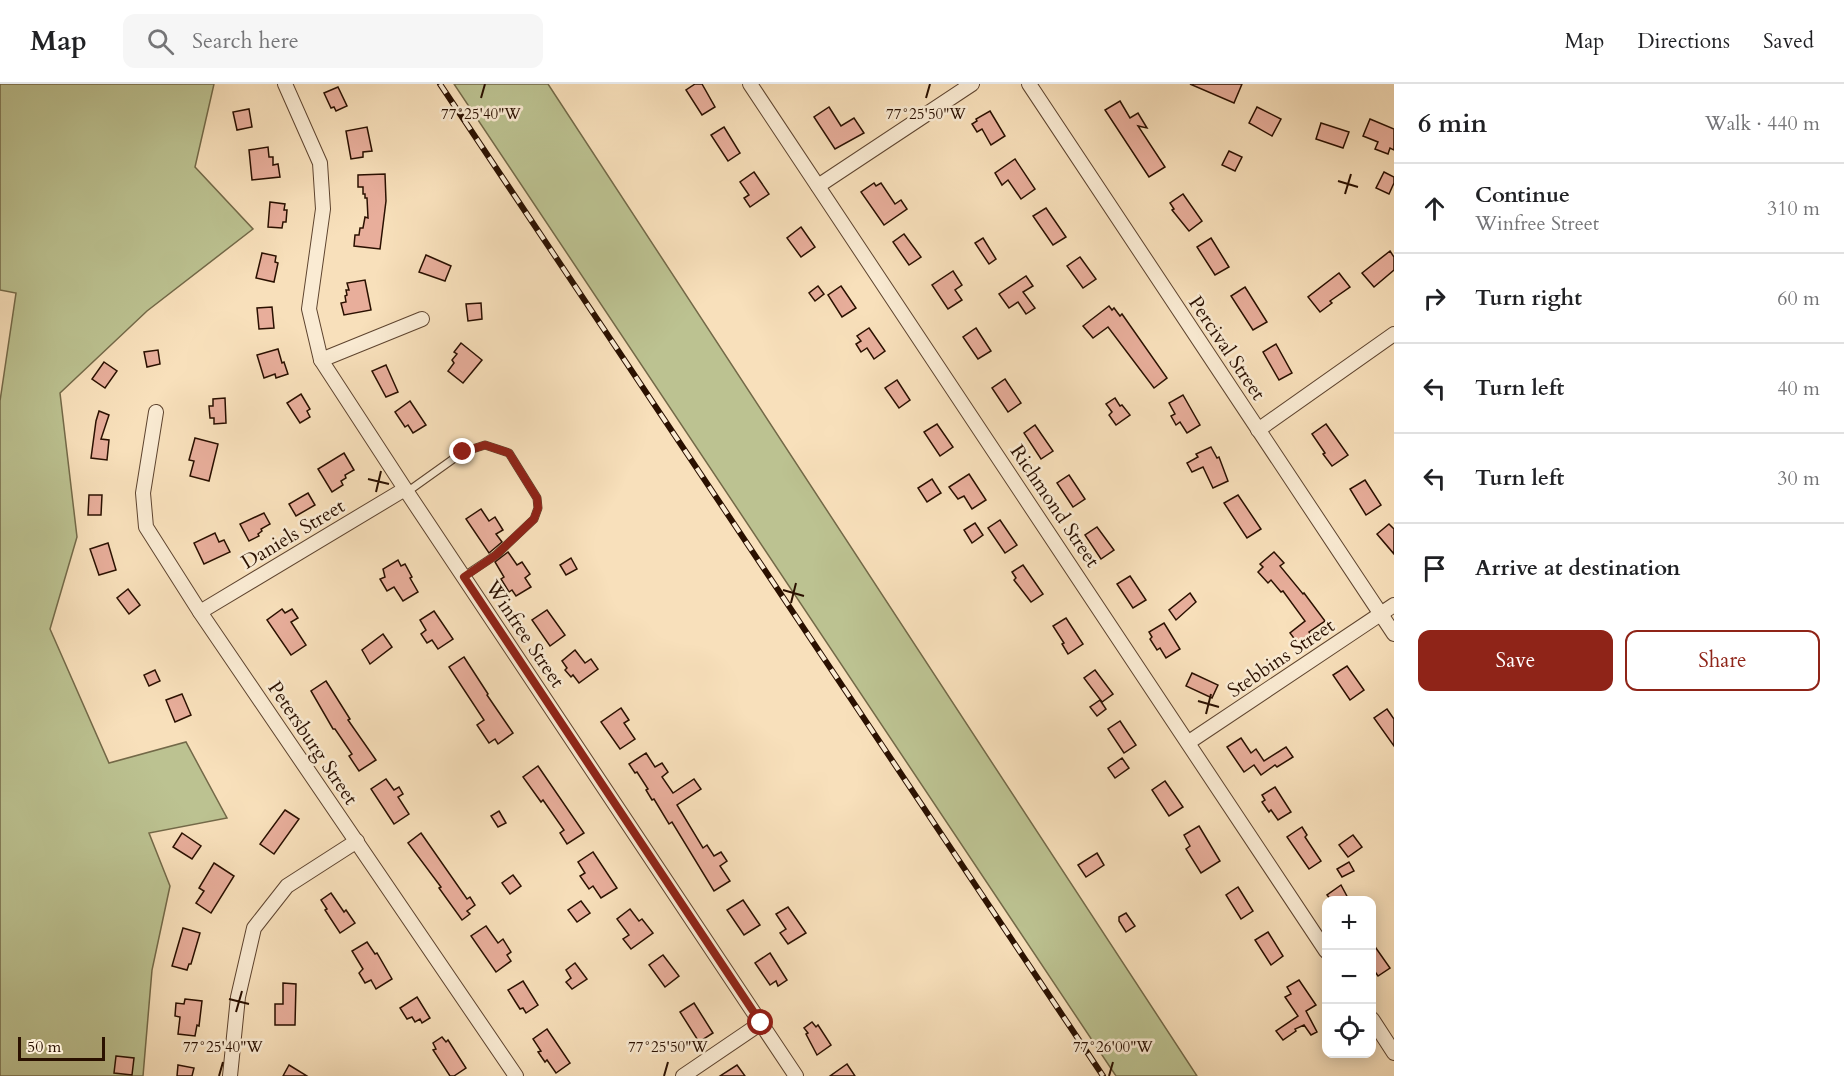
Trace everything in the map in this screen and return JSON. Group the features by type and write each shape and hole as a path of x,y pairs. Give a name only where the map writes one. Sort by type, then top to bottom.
{"street":[{"name":"Winfree Street","path":"285,84 320,163 323,209 309,309 321,360 796,1076"},
{"name":"Richmond Street","path":"750,84 1325,950"},
{"path":"818,186 972,84"},
{"name":"Percival Street","path":"1029,84 1394,634"},
{"path":"321,360 422,319"},
{"path":"1258,430 1394,334"},
{"name":"Petersburg Street","path":"156,412 143,493 146,527 200,612 516,1076"},
{"name":"Daniels Street","path":"200,612 406,491"},
{"name":"Stebbins Street","path":"1189,742 1394,605"},
{"path":"230,1076 238,997 254,928 287,886 357,841"},
{"path":"683,1076 761,1023"},
{"path":"1376,1026 1394,1053"}],"lane":[{"path":"406,491 463,452 485,445 509,453 537,498 538,508 534,519 496,555 464,577"}],"green space":[{"path":"0,84 214,84 195,167 253,229 147,311 60,393 77,537 50,629 109,763 186,742 227,818 149,833 170,886 152,970 143,1076 0,1076 0,401 16,293 0,290"},
{"path":"454,84 548,84 1197,1076 1116,1076"}],"building":[{"path":"695,84 702,84 715,107 702,115 686,90"},
{"path":"1190,84 1242,84 1234,103"},
{"path":"338,87 347,106 336,111 334,107 331,108 324,93"},
{"path":"1120,101 1130,118 1138,113 1147,128 1138,126 1165,167 1149,177 1105,110"},
{"path":"829,107 841,126 854,118 864,133 835,149 814,117"},
{"path":"1257,107 1281,119 1272,136 1249,123"},
{"path":"249,109 252,127 237,130 233,112"},
{"path":"990,111 1005,136 991,145 982,129 977,132 972,124"},
{"path":"1370,119 1394,129 1394,150 1390,148 1388,154 1375,149 1378,142 1363,136"},
{"path":"1321,123 1349,132 1343,148 1316,139"},
{"path":"367,127 372,151 363,152 363,157 351,159 346,131"},
{"path":"724,127 740,153 728,161 711,135"},
{"path":"268,147 269,157 273,157 273,165 278,164 280,177 252,180 249,150"},
{"path":"1229,151 1242,157 1235,171 1222,165"},
{"path":"1015,159 1035,189 1021,199 1008,180 1002,185 995,173"},
{"path":"754,172 769,194 750,207 744,198 749,195 740,182"},
{"path":"1384,172 1394,177 1389,194 1376,188"},
{"path":"385,174 386,201 380,249 354,246 355,235 359,235 365,217 368,218 367,198 363,194 363,187 358,187 358,175"},
{"path":"874,183 876,186 881,183 895,204 901,200 907,209 884,225 861,192"},
{"path":"1183,194 1202,221 1189,231 1172,210 1174,209 1170,203"},
{"path":"270,202 285,204 286,222 283,222 282,228 268,227"},
{"path":"1046,208 1066,237 1053,245 1033,216"},
{"path":"801,227 815,247 801,257 787,238"},
{"path":"904,234 921,257 909,265 893,242"},
{"path":"983,238 996,259 989,264 975,243"},
{"path":"1211,238 1229,267 1215,275 1197,247"},
{"path":"1390,251 1394,257 1394,270 1374,287 1362,273"},
{"path":"262,253 276,256 275,262 278,263 274,282 256,278"},
{"path":"426,255 451,266 445,281 419,272"},
{"path":"1080,257 1096,279 1083,288 1067,266"},
{"path":"953,271 962,285 955,290 962,300 948,309 932,285"},
{"path":"1339,273 1350,287 1330,301 1332,303 1320,312 1308,297"},
{"path":"1026,276 1033,286 1023,292 1035,308 1026,314 1018,302 1009,308 999,294"},
{"path":"365,280 371,310 344,315 341,303 346,302 346,290 349,290 347,283"},
{"path":"818,286 824,294 815,301 809,293"},
{"path":"841,286 856,308 842,317 828,295"},
{"path":"1245,287 1267,322 1253,330 1231,296"},
{"path":"481,303 482,319 468,321 466,304"},
{"path":"1109,306 1112,310 1114,308 1120,316 1122,314 1167,378 1154,388 1108,327 1093,338 1083,326"},
{"path":"272,307 274,328 259,329 257,308"},
{"path":"869,328 885,351 874,359 867,348 861,352 856,344 861,341 857,336"},
{"path":"976,328 991,351 978,359 963,337"},
{"path":"461,343 482,360 463,383 448,371 457,354 454,352"},
{"path":"1276,344 1292,373 1279,380 1263,352"},
{"path":"278,349 288,374 276,378 275,374 264,378 257,355"},
{"path":"158,350 160,364 147,367 144,352"},
{"path":"104,362 117,371 105,388 92,379"},
{"path":"386,365 398,392 386,397 372,371"},
{"path":"1005,379 1021,403 1008,412 992,388"},
{"path":"897,380 910,400 899,408 885,388"},
{"path":"301,394 310,409 307,411 310,417 300,423 287,403"},
{"path":"1183,395 1200,425 1187,433 1180,422 1176,425 1171,416 1175,414 1169,403"},
{"path":"225,398 226,423 214,424 214,418 210,418 209,406 213,406 213,399"},
{"path":"1115,398 1130,415 1116,425 1109,415 1112,412 1106,404"},
{"path":"410,401 426,425 413,433 408,425 405,427 395,412"},
{"path":"99,411 109,415 101,439 109,440 107,460 91,458"},
{"path":"937,424 953,447 940,456 924,432"},
{"path":"1326,424 1348,455 1332,466 1312,434"},
{"path":"1035,425 1053,451 1041,459 1024,433"},
{"path":"195,438 218,444 209,481 190,476 194,461 189,460"},
{"path":"1211,447 1217,458 1219,457 1228,481 1213,488 1203,467 1192,472 1187,463 1198,457 1196,454"},
{"path":"344,453 354,470 345,475 346,478 341,481 343,485 332,492 318,469"},
{"path":"969,474 986,500 972,509 964,496 958,499 949,487"},
{"path":"1069,475 1085,499 1073,507 1057,483"},
{"path":"932,479 941,493 927,502 918,488"},
{"path":"1365,480 1381,505 1366,515 1350,489"},
{"path":"308,493 315,505 296,516 289,504"},
{"path":"89,495 102,495 101,515 88,515"},
{"path":"1238,495 1261,529 1247,538 1224,503"},
{"path":"481,509 489,521 495,517 503,530 496,534 502,542 489,553 466,519"},
{"path":"264,513 270,524 261,529 259,536 249,541 240,524"},
{"path":"1000,520 1017,545 1005,553 988,528"},
{"path":"975,523 983,535 972,543 964,530"},
{"path":"1389,524 1394,529 1394,554 1377,534"},
{"path":"1097,527 1114,550 1101,559 1085,535"},
{"path":"215,533 219,542 224,540 230,552 204,564 194,543"},
{"path":"108,543 116,570 99,575 90,549"},
{"path":"508,552 517,565 522,562 530,574 525,578 531,587 516,596 512,590 509,592 501,579 504,577 495,562"},
{"path":"1274,552 1284,563 1280,566 1325,621 1309,632 1311,636 1299,645 1290,633 1305,621 1283,591 1281,592 1271,580 1268,583 1258,572 1263,567 1260,564"},
{"path":"571,558 577,569 566,575 560,565"},
{"path":"398,560 401,566 405,564 418,592 403,601 394,587 387,591 380,579 385,577 383,569"},
{"path":"1023,565 1043,594 1031,602 1014,580 1016,578 1012,572"},
{"path":"1130,576 1146,600 1133,608 1117,584"},
{"path":"128,589 140,605 129,614 117,598"},
{"path":"1190,593 1196,602 1176,620 1169,610"},
{"path":"282,609 285,613 292,609 298,618 291,622 306,645 291,655 267,620"},
{"path":"547,610 565,635 550,646 532,620"},
{"path":"434,611 453,639 438,649 432,640 427,643 421,634 426,630 420,620"},
{"path":"1066,618 1083,644 1068,654 1053,626"},
{"path":"1164,623 1180,649 1166,658 1160,648 1157,650 1150,639 1152,637 1149,632"},
{"path":"383,634 392,647 370,664 362,650"},
{"path":"575,650 585,663 591,659 598,669 579,683 565,670 567,668 562,661"},
{"path":"464,657 513,733 498,744 495,739 489,743 477,725 484,720 449,667"},
{"path":"1347,666 1364,690 1350,700 1333,675"},
{"path":"155,670 160,681 149,686 144,675"},
{"path":"1095,670 1113,694 1102,702 1084,678"},
{"path":"1192,673 1218,685 1212,698 1186,686"},
{"path":"326,681 350,719 348,720 376,760 359,771 349,756 352,754 333,729 311,691"},
{"path":"182,694 191,715 175,722 166,700"},
{"path":"1100,700 1106,709 1097,716 1090,707"},
{"path":"621,708 629,720 624,723 635,739 620,749 601,722"},
{"path":"1387,709 1394,719 1394,746 1374,718"},
{"path":"1120,721 1136,745 1124,753 1108,729"},
{"path":"1241,738 1251,753 1256,749 1264,761 1286,747 1293,757 1277,767 1275,765 1261,775 1254,765 1244,772 1227,747"},
{"path":"646,753 655,767 662,763 668,772 662,777 673,793 694,779 701,789 677,805 703,848 707,845 714,856 721,852 727,861 720,866 730,881 714,891 672,822 669,824 654,799 652,800 637,772 635,773 629,764"},
{"path":"1122,758 1129,768 1115,778 1108,768"},
{"path":"538,766 584,833 567,844 560,833 564,830 523,777"},
{"path":"386,779 394,790 399,787 403,794 398,797 409,814 394,824 371,789"},
{"path":"1165,781 1183,807 1169,816 1152,790"},
{"path":"1275,787 1291,812 1278,820 1262,802 1265,800 1262,795"},
{"path":"285,810 299,819 274,854 260,844"},
{"path":"499,811 506,823 498,827 491,816"},
{"path":"1199,826 1220,861 1201,873 1186,849 1190,846 1184,835"},
{"path":"1302,827 1307,835 1305,837 1321,861 1309,869 1287,837"},
{"path":"182,833 201,846 192,859 173,847"},
{"path":"421,833 467,899 470,897 475,905 467,911 470,914 462,920 408,843"},
{"path":"1353,835 1362,847 1348,857 1339,845"},
{"path":"593,852 617,888 601,898 593,886 589,889 580,876 585,873 578,862"},
{"path":"1097,853 1104,865 1086,877 1078,865"},
{"path":"1349,862 1354,871 1342,877 1337,869"},
{"path":"214,863 234,876 211,913 196,903 204,891 199,888"},
{"path":"513,875 521,886 510,894 502,883"},
{"path":"1341,885 1347,896 1328,896"},
{"path":"1238,887 1253,911 1241,919 1226,895"},
{"path":"331,893 355,923 340,933 321,900"},
{"path":"743,900 760,925 744,935 727,910"},
{"path":"581,901 590,913 577,922 568,910"},
{"path":"788,907 806,933 788,944 780,933 786,929 776,914"},
{"path":"630,909 639,921 642,919 653,933 631,949 623,939 629,935 617,919"},
{"path":"1126,913 1135,926 1126,932 1119,917"},
{"path":"486,926 498,943 503,939 511,952 507,955 511,961 496,972 471,936"},
{"path":"183,928 200,933 187,970 172,966"},
{"path":"1268,932 1283,956 1271,965 1255,940"},
{"path":"367,942 375,954 377,953 392,979 376,989 371,980 365,983 359,973 363,969 352,951"},
{"path":"1376,948 1390,968 1378,976 1376,973"},
{"path":"770,953 787,980 778,986 776,981 770,985 755,963"},
{"path":"663,955 679,976 665,987 649,965"},
{"path":"575,963 587,979 572,989 566,982 571,978 566,970"},
{"path":"1299,980 1316,1005 1306,1011 1317,1032 1311,1035 1304,1025 1295,1029 1296,1031 1283,1040 1276,1031 1298,1016 1285,997 1291,994 1287,987"},
{"path":"523,981 538,1005 526,1013 523,1008 520,1009 508,990"},
{"path":"283,983 296,984 295,1025 275,1025 275,1004 283,1004"},
{"path":"417,997 430,1018 422,1023 420,1019 415,1022 412,1017 407,1019 400,1008"},
{"path":"185,999 202,1001 199,1026 197,1025 195,1036 178,1034 180,1017 175,1016 176,1003 184,1004"},
{"path":"694,1003 713,1033 699,1042 680,1012"},
{"path":"812,1022 816,1027 818,1025 831,1045 817,1055 804,1028"},
{"path":"547,1029 570,1063 556,1073 538,1052 541,1051 533,1039"},
{"path":"442,1037 446,1042 448,1040 466,1068 454,1076 450,1076 433,1050 436,1049 433,1043"},
{"path":"116,1056 134,1058 132,1075 114,1073"},
{"path":"847,1064 855,1076 830,1076"},
{"path":"178,1065 194,1068 192,1076 177,1076"},
{"path":"289,1065 307,1076 283,1076"},
{"path":"737,1065 745,1076 720,1076"}],"railway":[{"path":"440,84 1103,1076"}],"route":[{"path":"463,452 485,445 509,453 537,498 538,508 534,519 496,555 464,577 761,1023"}]}
